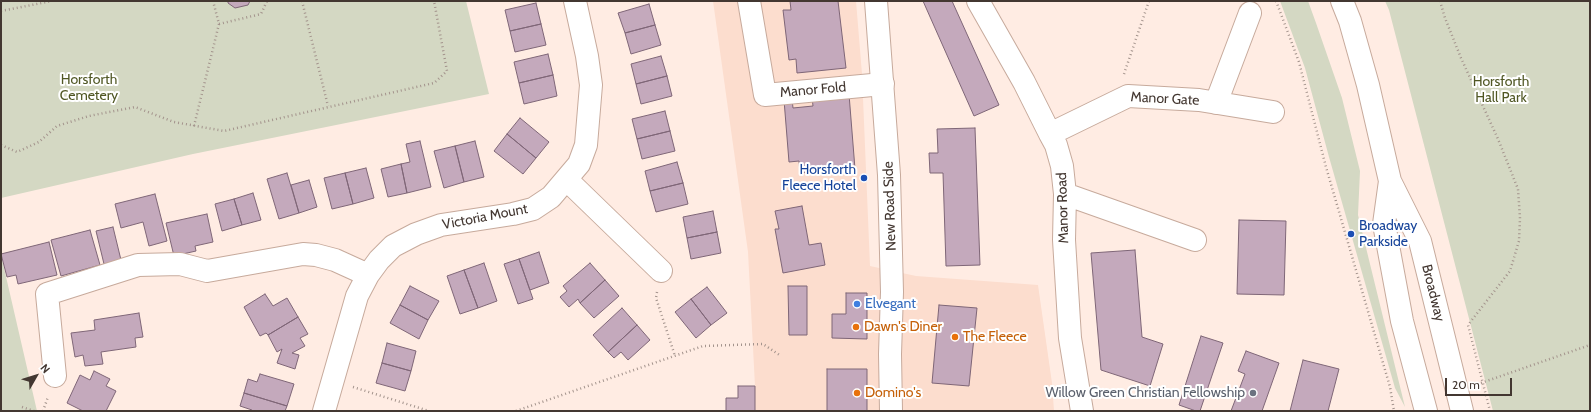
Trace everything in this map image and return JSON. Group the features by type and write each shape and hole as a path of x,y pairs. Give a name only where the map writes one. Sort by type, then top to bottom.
{"main road":[{"name":"Victoria Mount","path":"324,411 357,296 368,275 379,260 393,246 416,234 441,225 513,214 533,209 551,197 579,164 586,145 591,85 587,56 575,1"},
{"name":"Manor Fold","path":"749,1 765,94 883,84"},
{"name":"New Road Side","path":"876,1 889,175 892,292 890,354 891,411"},
{"name":"Manor Road","path":"978,1 1024,82 1056,146 1062,166 1065,194 1064,240 1070,338 1082,411"},
{"name":"Broadway","path":"1342,1 1350,21 1368,85 1390,181 1420,241 1462,411"},
{"name":"Manor Gate","path":"1216,103 1250,13"},
{"name":"Manor Gate","path":"1050,134 1114,101 1128,96 1199,100 1273,112"},
{"path":"566,180 660,271"},
{"name":"Broadway","path":"1390,181 1384,224 1402,321 1426,411"},
{"path":"1065,194 1195,240"},
{"path":"55,376 46,294 138,265 180,264 207,271 303,254 316,255 335,260 368,275"}],"path":[{"path":"1,11 52,1"},
{"path":"194,126 218,24 213,1"},
{"path":"218,24 261,14 267,1"},
{"path":"302,1 328,106"},
{"path":"1,145 17,152 39,142 57,126 89,116 135,107 174,122 224,131 434,83 447,72 434,1"},
{"path":"1114,101 1149,1"},
{"path":"1276,1 1299,62 1326,166 1390,387 1394,411"},
{"path":"1440,1 1461,58 1498,139 1518,189 1520,218 1519,242 1510,271 1468,325 1490,411"},
{"path":"660,271 656,298 675,356"},
{"path":"516,411 703,346 763,344 781,356"},
{"path":"1457,390 1482,383 1590,346"},
{"path":"333,381 429,411"},
{"path":"45,406 47,411"},
{"path":"22,411 22,407 34,411"}],"shaded area":[{"path":"713,1 856,1 862,74 870,266 916,276 1038,285 1052,383 1054,411 755,411 748,252"}],"green space":[{"name":"Horsforth Cemetery","path":"1,1 466,1 489,94 193,154 1,198"},
{"path":"1280,1 1308,1 1342,98 1360,171 1358,215 1405,407 1395,388 1305,68"},
{"name":"Horsforth Hall Park","path":"1385,1 1590,1 1590,411 1493,411 1389,10"},
{"path":"1,255 37,411 1,411"}],"building":[{"path":"228,1 250,1 248,5 235,8 228,3"},
{"path":"790,1 838,1 846,68 797,73 796,59 789,60 783,10 791,10"},
{"path":"923,1 952,1 999,105 974,116"},
{"path":"536,3 541,24 510,31 505,10"},
{"path":"649,4 655,25 625,33 618,13"},
{"path":"541,24 546,45 515,52 510,31"},
{"path":"655,25 661,45 631,54 625,33"},
{"path":"548,54 553,75 519,83 514,62"},
{"path":"661,56 667,76 636,84 631,64"},
{"path":"553,75 557,96 524,104 519,83"},
{"path":"667,76 672,96 641,104 636,84"},
{"path":"849,94 855,169 800,173 799,161 789,162 784,100 792,99 793,108 813,106 812,97"},
{"path":"665,111 670,131 637,139 632,119"},
{"path":"520,118 549,142 536,158 507,134"},
{"path":"975,128 980,265 946,266 943,173 930,173 929,153 938,153 937,129"},
{"path":"670,131 675,151 642,159 637,139"},
{"path":"507,134 536,158 523,174 494,151"},
{"path":"420,141 431,187 407,193 401,164 410,162 406,144"},
{"path":"475,141 484,177 464,182 455,146"},
{"path":"455,146 464,182 444,188 434,151"},
{"path":"677,162 683,183 650,191 645,171"},
{"path":"401,164 407,193 388,197 381,169"},
{"path":"366,168 374,198 353,204 345,173"},
{"path":"287,173 299,213 279,219 267,179"},
{"path":"345,173 353,204 332,209 324,178"},
{"path":"309,180 317,207 299,213 291,185"},
{"path":"683,183 688,204 656,212 650,191"},
{"path":"253,193 261,220 242,225 234,199"},
{"path":"155,194 167,241 149,246 143,222 121,228 115,204"},
{"path":"234,199 242,225 222,231 215,204"},
{"path":"802,206 809,245 821,243 825,265 783,273 775,229 779,229 775,211"},
{"path":"713,211 717,232 687,238 683,217"},
{"path":"207,214 213,242 195,246 196,251 174,256 166,223"},
{"path":"1239,220 1286,221 1284,295 1237,294"},
{"path":"113,227 121,260 104,264 96,231"},
{"path":"90,230 100,265 61,276 51,240"},
{"path":"717,232 721,253 691,259 687,238"},
{"path":"49,242 57,275 18,284 16,275 7,277 1,254"},
{"path":"1135,250 1142,337 1163,344 1150,386 1101,370 1091,253"},
{"path":"539,252 549,283 530,290 519,259"},
{"path":"519,259 533,299 518,304 504,264"},
{"path":"484,263 497,301 478,308 464,270"},
{"path":"590,263 605,280 580,303 578,299 569,307 560,297 567,291 563,286"},
{"path":"464,270 478,308 460,314 447,276"},
{"path":"605,280 619,296 594,318 580,303"},
{"path":"410,286 439,301 428,320 400,305"},
{"path":"788,286 807,286 807,335 789,335"},
{"path":"707,287 727,313 711,325 691,299"},
{"path":"846,293 867,293 867,339 832,338 832,314 846,314"},
{"path":"265,294 273,306 287,298 298,317 268,335 266,333 260,336 244,307"},
{"path":"691,299 711,325 696,338 675,312"},
{"path":"400,305 428,320 419,339 390,323"},
{"name":"The Fleece","path":"939,305 977,308 969,386 932,383"},
{"path":"622,308 637,325 608,352 593,335"},
{"path":"139,313 143,337 135,338 136,347 101,352 103,364 85,366 83,355 75,357 71,333 95,330 94,320"},
{"path":"298,317 308,334 300,338 305,346 292,353 299,355 295,369 277,363 282,349 277,352 268,335"},
{"path":"637,325 650,340 628,360 621,352 614,358 608,352"},
{"path":"1201,336 1223,343 1200,411 1196,411 1179,405"},
{"path":"387,343 416,351 411,371 382,363"},
{"name":"Willow Green Christian Fellowship","path":"1246,351 1279,363 1262,411 1231,411 1245,374 1238,371"},
{"path":"1303,360 1339,369 1328,411 1290,411"},
{"path":"382,363 411,371 405,391 376,383"},
{"path":"827,369 867,369 867,411 827,411"},
{"path":"94,371 110,379 106,386 116,391 106,411 83,411 67,403 80,375 90,380"},
{"path":"260,374 294,384 287,406 244,393 248,379 257,382"},
{"path":"738,386 755,386 755,411 726,411 726,398 738,398"},
{"path":"244,393 287,406 285,411 252,411 240,406"}],"place":[{"name":"Horsforth Fleece Hotel","path":"864,178"},
{"name":"Broadway Parkside","path":"1351,234"},
{"name":"Elvegant","path":"857,304"},
{"name":"Dawn's Diner","path":"856,327"},
{"name":"The Fleece","path":"955,337"},
{"name":"Domino's","path":"857,393"},
{"name":"Willow Green Christian Fellowship","path":"1253,393"}]}
